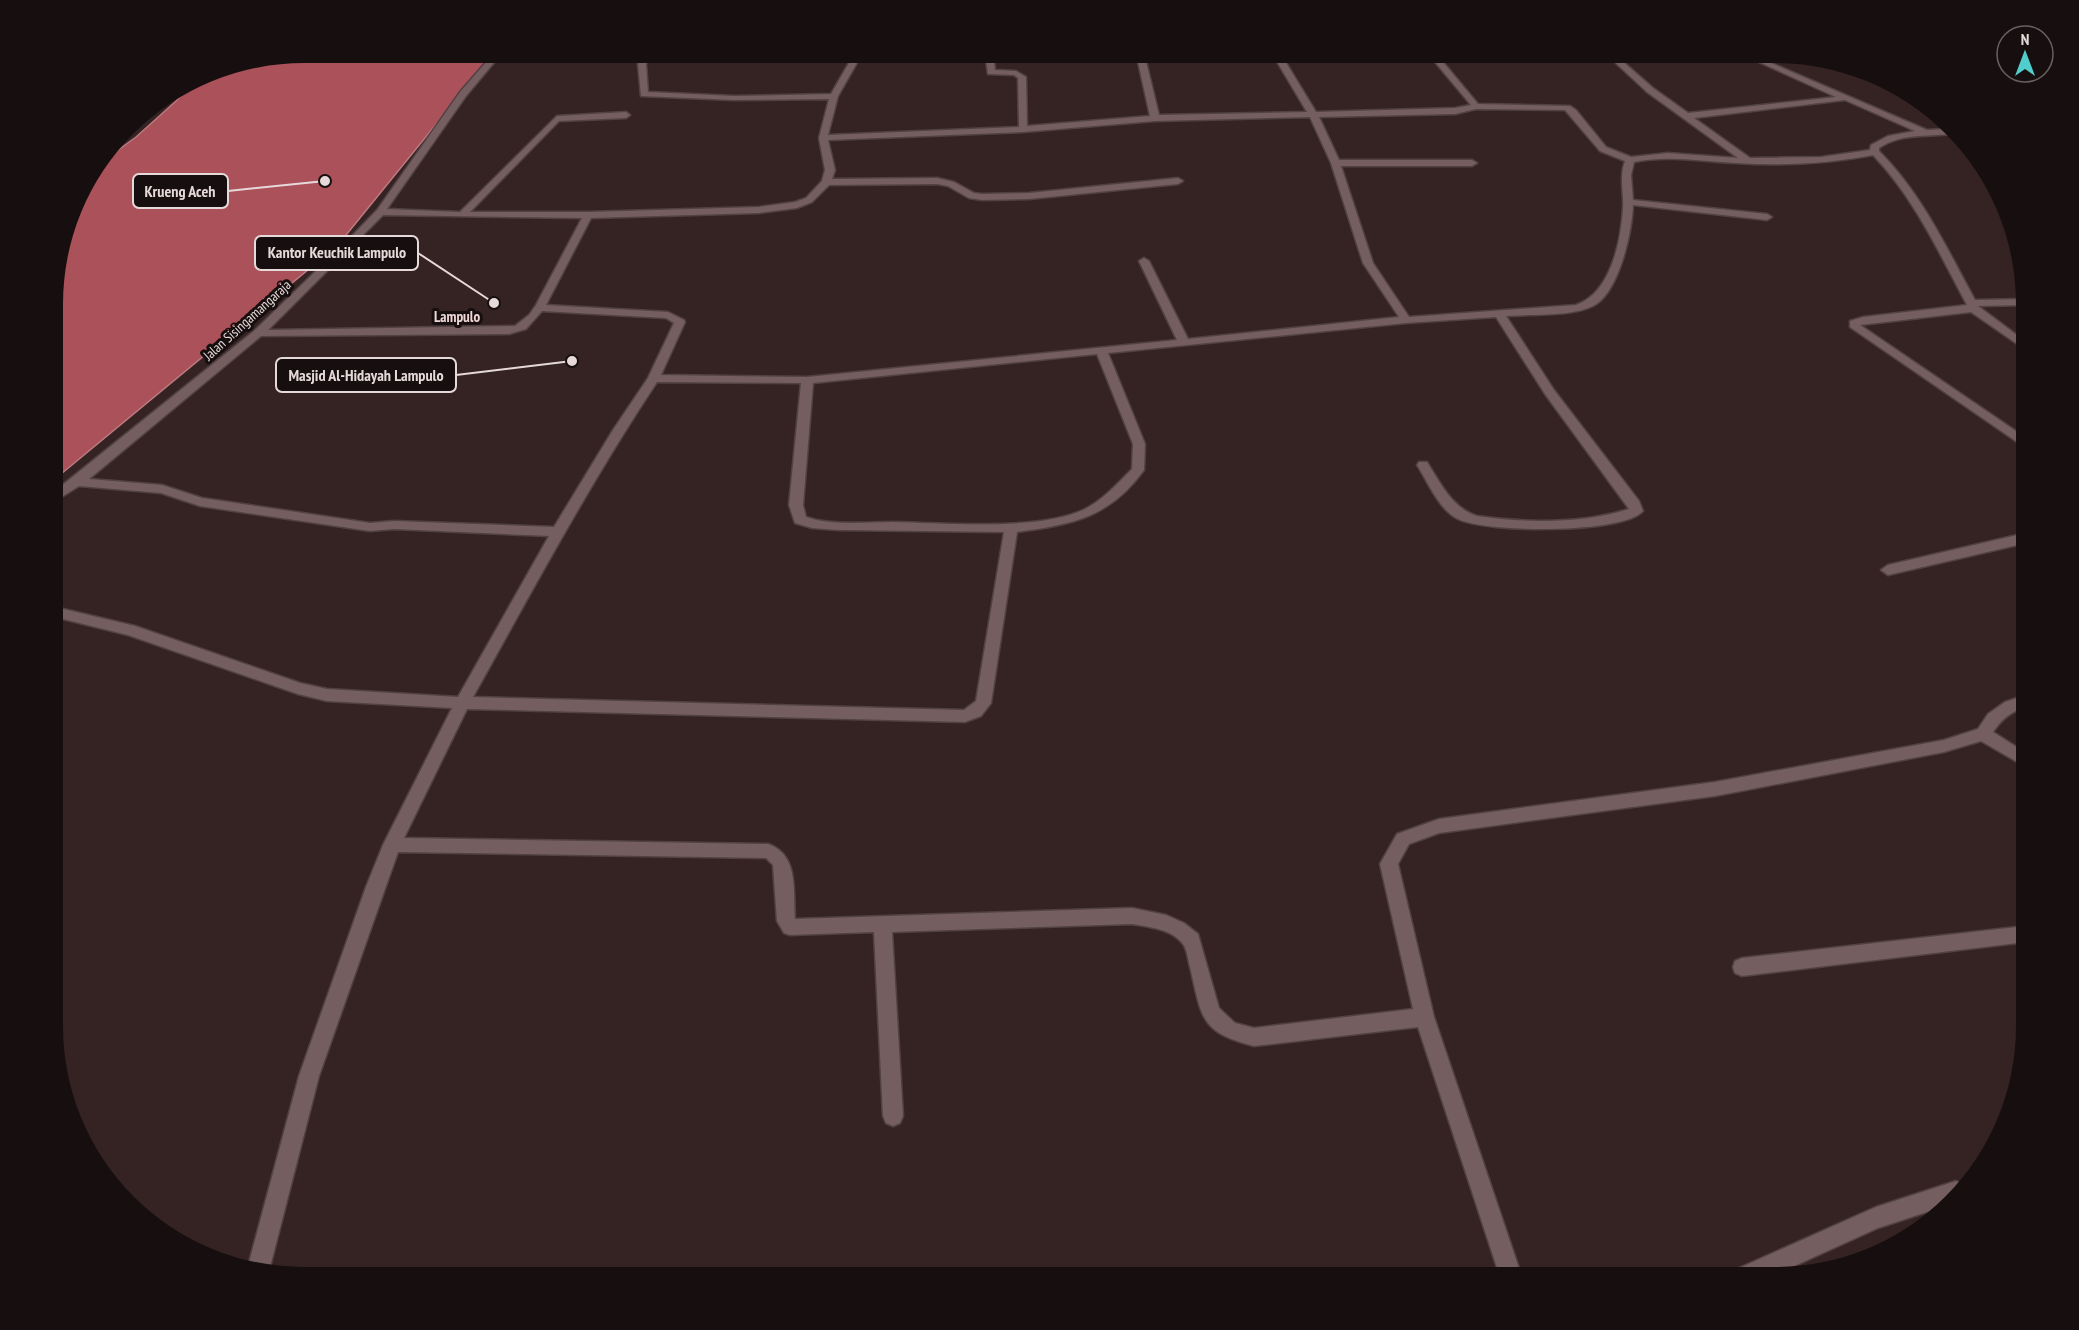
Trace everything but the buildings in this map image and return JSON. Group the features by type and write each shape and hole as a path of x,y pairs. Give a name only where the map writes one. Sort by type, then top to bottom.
{"street":[{"name":"Jalan Sisingamangaraja","path":"63,491 258,333 380,212 463,94 489,63"},
{"path":"642,63 644,94 734,98 834,96"},
{"path":"380,212 462,215 588,215 780,207 809,200 826,182 830,170 823,138 834,96 853,63"},
{"path":"990,63 991,72 1016,74 1022,77 1023,129"},
{"path":"1142,63 1155,118"},
{"path":"1281,63 1314,116 1336,164 1368,263 1406,320"},
{"path":"1440,63 1476,106"},
{"path":"1621,63 1650,90 1748,161"},
{"path":"1767,63 1927,133"},
{"path":"1687,116 1845,98"},
{"path":"823,138 1023,129 1155,118 1314,116 1455,111 1476,106 1557,106 1573,112 1604,149 1630,160 1657,156 1818,162 1875,153"},
{"path":"462,215 557,118 626,115"},
{"path":"1943,132 1882,140 1874,147 1875,153 1895,170 1937,236 1974,306 2016,339"},
{"path":"654,378 807,380 1406,320 1578,308 1595,301 1604,290 1614,267 1628,202 1626,168 1630,160"},
{"path":"1336,164 1472,163"},
{"path":"826,182 937,181 951,184 972,196 982,197 1029,196 1178,181"},
{"path":"1628,202 1767,217"},
{"path":"258,333 512,330 527,324 540,308 588,215"},
{"path":"1144,261 1184,342"},
{"path":"2016,303 1974,306 1854,323 1855,327 1908,365 2016,437"},
{"path":"260,1263 309,1077 375,887 392,845 462,703 558,532 619,430 654,378 680,322 668,315 540,308"},
{"path":"1423,465 1452,508 1475,521 1517,524 1604,521 1624,517 1636,511 1634,504 1549,392 1500,315"},
{"path":"807,380 796,505 800,520 812,524 837,526 1011,528 1060,521 1088,513 1112,497 1138,470 1139,444 1101,349"},
{"path":"76,482 162,489 200,502 370,527 408,525 558,532"},
{"path":"63,614 130,630 298,688 327,695 462,703 965,716 975,712 983,703 1011,528"},
{"path":"1888,570 2016,540"},
{"path":"1509,1267 1424,1017 1389,864 1403,839 1439,826 1715,789 1944,746 1983,734 1995,718 2016,704"},
{"path":"1983,734 2016,755"},
{"path":"392,845 768,851 776,855 782,863 786,921 790,927 1132,916 1160,921 1178,929 1192,939 1211,1013 1230,1031 1254,1036 1424,1017"},
{"path":"883,924 893,1116"},
{"path":"1742,967 2016,935"},
{"path":"1767,1267 1875,1218 1946,1195"}],"shaded area":[{"path":"486,63 338,245 63,472 63,304 65,272 71,241 81,212 95,183 113,157 183,95 212,81 241,71 272,65"}],"place":[{"name":"Krueng Aceh","path":"325,181"},
{"name":"Kantor Keuchik Lampulo","path":"494,303"},
{"name":"Masjid Al-Hidayah Lampulo","path":"572,361"}],"district":[{"name":"Lampulo","path":"457,317"}]}
